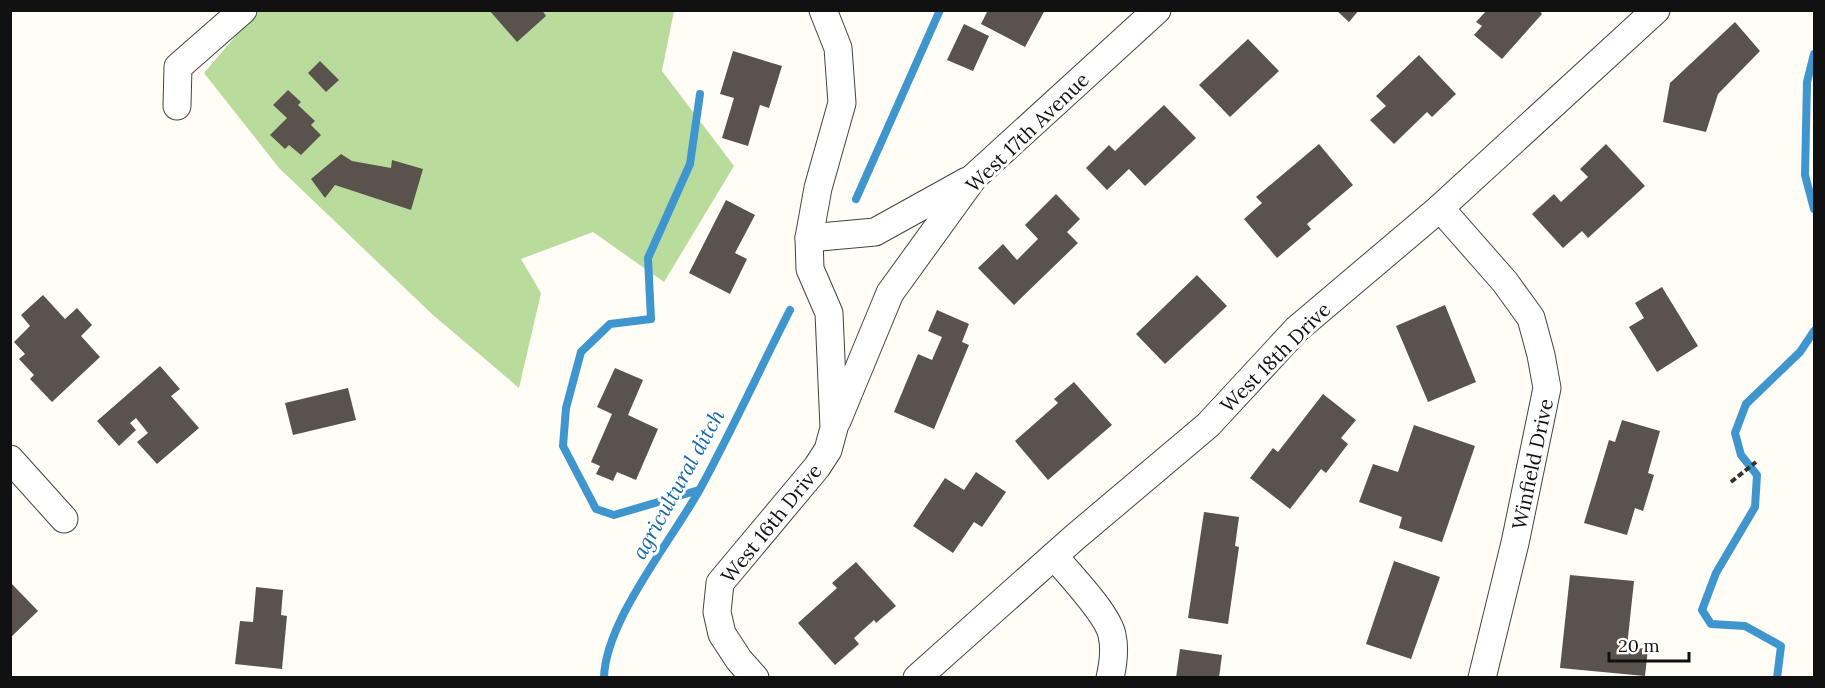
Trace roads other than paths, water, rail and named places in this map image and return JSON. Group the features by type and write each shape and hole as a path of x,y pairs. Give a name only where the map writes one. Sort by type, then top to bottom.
{"street":[{"path":"177,106 178,67 243,10"},
{"name":"West 16th Drive","path":"755,678 739,660 722,634 717,612 720,583 817,467 828,450 834,428 829,313 810,269 809,238 818,188 842,103 838,48 823,10"},
{"name":"West 17th Avenue","path":"834,428 890,293 974,177 1156,10"},
{"name":"West 18th Drive","path":"917,678 1054,556 1208,425 1297,329 1440,208 1656,10"},
{"path":"809,238 875,232 974,177"},
{"name":"Winfield Drive","path":"1440,208 1505,282 1531,318 1542,355 1547,388 1515,543 1482,678"},
{"path":"10,459 64,519"},
{"path":"1054,556 1097,606 1112,634 1110,678"}],"waterway":[{"name":"agricultural ditch","path":"856,199 940,10"},
{"path":"1814,54 1807,82 1805,175 1814,209"},
{"path":"699,490 614,515 596,509 563,446 566,408 581,352 610,324 651,319 648,258 690,164 700,94"},
{"name":"agricultural ditch","path":"604,678 607,656 627,607 700,489 790,310"},
{"path":"1777,678 1781,646 1745,626 1711,624 1702,610 1716,573 1755,507 1757,475 1741,455 1735,433 1746,404 1800,352 1814,331"}]}
